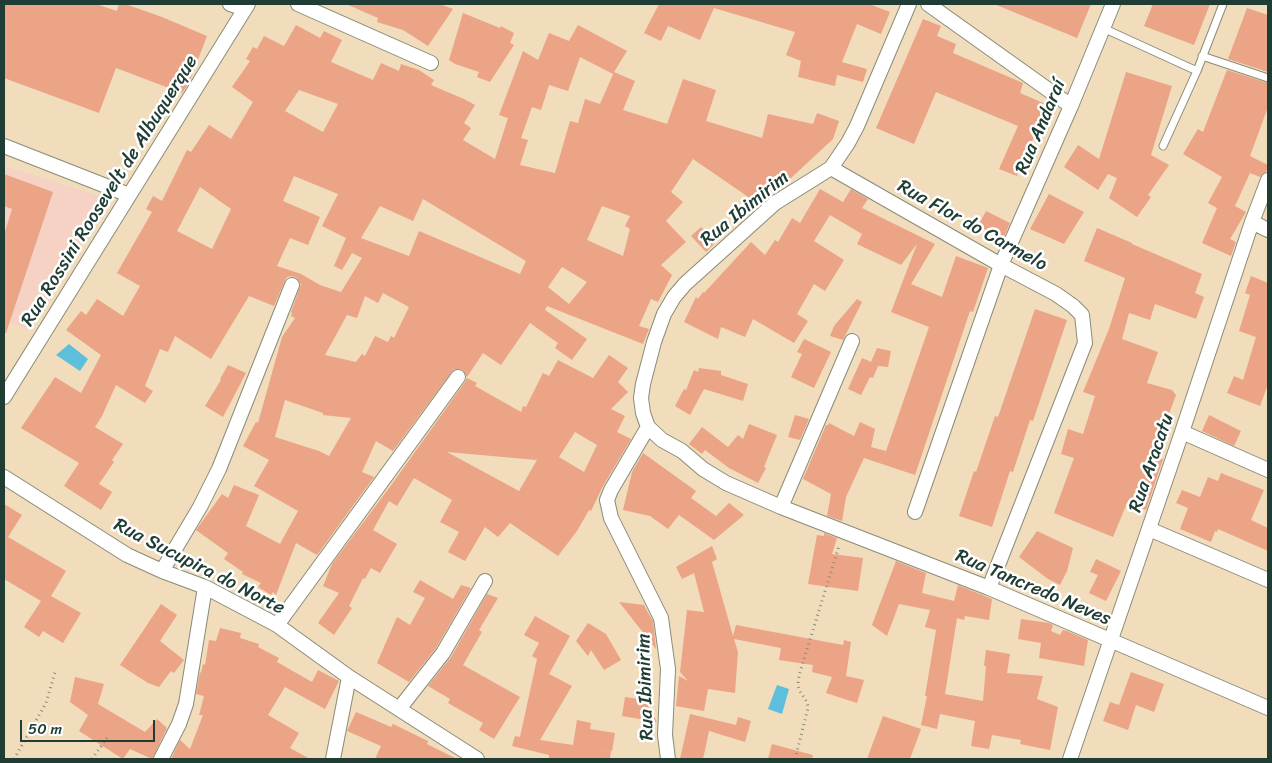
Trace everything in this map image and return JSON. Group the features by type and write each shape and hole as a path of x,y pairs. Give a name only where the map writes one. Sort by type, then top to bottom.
{"street":[{"path":"230,4 246,6"},
{"path":"298,4 431,63"},
{"name":"Rua Ibimirim","path":"668,759 665,735 668,669 661,618 611,518 607,500 647,425 641,398 654,342 664,314 674,298 699,272 775,203 831,168 857,126 909,4"},
{"path":"928,4 1071,106"},
{"name":"Rua Andaraí","path":"915,512 1001,265 1071,106 1113,4"},
{"name":"Rua Rossini Roosevelt de Albuquerque","path":"4,397 246,6"},
{"path":"4,146 129,194"},
{"name":"Rua Flor do Carmelo","path":"831,168 1001,265 1056,294 1074,306 1082,315 1085,343 989,588"},
{"name":"Rua Aracatu","path":"1070,759 1252,222 1268,180"},
{"path":"1252,222 1268,230"},
{"path":"162,571 200,507 219,469 292,285"},
{"path":"782,507 852,341"},
{"path":"277,626 458,377"},
{"name":"Rua Tancredo Neves","path":"647,425 662,440 682,451 703,469 726,483 782,507 989,588 1268,708"},
{"path":"1182,432 1268,470"},
{"name":"Rua Sucupira do Norte","path":"4,477 127,555 162,571 205,587 277,626 349,677 477,759"},
{"path":"1149,529 1268,580"},
{"path":"400,709 443,652 485,581"},
{"path":"161,759 179,724 186,704 205,587"},
{"path":"333,759 349,677"}],"lane":[{"path":"1163,146 1197,71 1223,4"},
{"path":"1103,28 1197,71"},
{"path":"1202,56 1268,78"}],"path":[{"path":"796,759 808,708 808,701 799,690 800,672 844,531"},
{"path":"14,759 46,703 56,669"},
{"path":"92,759 109,735"}],"shaded area":[{"path":"4,166 107,198 27,329 4,321"}],"water":[{"path":"69,344 88,359 80,371 56,355"},
{"path":"777,685 789,689 782,714 768,709"}],"building":[{"path":"4,4 96,4 117,11 119,4 125,4 207,36 189,83 182,93 116,68 99,113 4,78"},
{"path":"346,4 440,4 453,9 428,46 403,30 377,22 378,18"},
{"path":"659,4 869,4 890,12 881,34 857,24 842,62 867,69 863,82 837,75 835,86 798,77 801,61 786,55 795,32 714,8 700,40 668,26 661,41 644,33"},
{"path":"994,4 1091,4 1077,38"},
{"path":"1153,4 1210,4 1194,45 1144,26"},
{"path":"1247,8 1268,15 1268,72 1228,59"},
{"path":"463,13 500,28 501,26 514,33 510,43 514,45 490,82 477,77 479,72 449,60"},
{"path":"923,19 941,26 937,36 956,44 953,53 1023,83 1020,93 1048,105 1017,176 999,169 1018,126 936,92 914,144 876,128"},
{"path":"296,25 320,38 324,31 342,40 331,62 373,80 381,63 399,71 401,64 419,70 434,80 431,85 475,105 464,123 471,128 463,140 495,159 508,118 499,115 523,51 538,60 549,33 569,41 578,25 627,51 614,72 635,81 623,110 667,124 683,79 716,90 706,121 762,138 768,114 813,124 817,113 839,121 833,139 777,191 773,188 757,203 693,159 671,192 683,202 666,221 686,242 661,265 672,275 658,302 651,299 639,326 649,329 643,344 547,306 545,310 587,339 572,360 555,348 558,343 530,323 501,365 483,353 467,377 463,370 454,369 393,451 376,441 362,472 374,477 317,555 296,543 276,595 273,592 271,595 258,587 261,583 242,574 243,572 224,559 228,553 196,530 222,494 228,498 234,485 259,495 246,526 280,544 298,511 254,486 269,460 243,446 256,422 258,423 282,337 295,318 291,316 291,312 301,284 296,277 290,276 286,278 274,306 249,296 211,359 175,336 168,352 160,349 145,386 153,391 145,403 116,385 95,427 123,444 112,460 114,462 99,484 112,492 101,510 64,486 79,463 21,428 55,377 81,393 101,355 66,330 81,311 86,315 97,299 123,316 140,286 117,273 152,212 146,209 153,196 162,201 187,150 191,152 209,125 231,139 253,102 232,87 250,61 246,59 253,47 257,49 264,36 284,46","holes":["580,57 613,74 614,72 600,104 585,99 578,123 570,121 555,173 520,165 528,140 521,138 532,107 541,110 549,85 568,91","299,90 338,104 323,132 285,111","294,176 338,194 322,226 346,238 334,266 342,270 352,253 362,258 341,292 320,285 301,274 277,266 290,238 308,245 320,217 283,201","200,187 231,209 212,249 177,231","423,199 526,261 520,274 419,231 409,256 361,238 380,206 413,221","602,206 630,216 625,226 630,229 623,256 587,240","562,267 587,282 569,304 548,287","383,293 409,307 394,338 391,336 388,342 375,336 365,356 362,354 356,362 325,355 347,315 357,318 365,296 378,303","285,400 323,413 323,415 351,418 329,456 275,437"]},
{"path":"1227,70 1268,83 1268,107 1250,156 1268,165 1268,167 1266,172 1260,177 1250,173 1235,206 1246,212 1230,239 1236,242 1231,256 1202,243 1217,208 1208,203 1222,177 1183,154 1198,129 1203,132"},
{"path":"1126,72 1172,86 1151,155 1169,165 1148,195 1151,197 1137,217 1109,198 1117,178 1108,174 1098,190 1064,167 1078,145 1099,159"},
{"path":"4,174 53,192 6,333 4,333 4,235 12,209 4,206"},
{"path":"820,189 843,202 851,189 868,199 862,208 935,244 911,284 942,297 956,256 988,268 973,312 970,311 915,475 864,458 846,497 842,521 827,516 831,494 803,479 826,425 829,423 854,436 860,422 875,429 871,447 886,451 929,327 891,312 917,244 901,265 857,244 862,234 830,215 814,241 844,260 825,291 814,284 797,314 808,321 794,343 753,319 745,337 721,327 718,339 684,322 696,297 698,299 751,242 765,255 775,240 778,242 792,218 800,223"},
{"path":"1049,194 1084,212 1064,244 1030,229"},
{"path":"986,211 1010,223 1003,239 978,226"},
{"path":"701,227 716,242 706,252 691,236"},
{"path":"1097,228 1202,274 1195,293 1204,297 1196,319 1155,304 1150,320 1129,313 1122,339 1158,352 1147,383 1172,390 1176,395 1159,441 1162,442 1159,458 1163,459 1146,510 1127,503 1113,537 1054,513 1074,458 1061,454 1068,429 1083,434 1095,396 1083,392 1109,329 1125,278 1084,261"},
{"path":"1251,276 1268,283 1268,384 1260,406 1227,393 1234,376 1243,380 1256,337 1239,331 1250,295 1245,293"},
{"path":"857,299 862,302 843,340 830,336 834,326"},
{"path":"1035,309 1067,320 1033,421 1030,420 1013,472 1010,471 992,527 959,516 995,416 998,417"},
{"path":"804,339 831,352 814,388 791,377 802,354 797,352"},
{"path":"877,348 891,351 888,367 878,366 873,378 870,377 861,395 848,389 862,358 871,362"},
{"path":"609,355 628,368 618,382 628,392 611,409 625,416 617,432 631,439 603,486 591,511 589,510 577,531 558,556 510,523 498,537 485,527 465,561 448,552 459,532 440,522 452,500 414,478 397,506 389,501 373,530 397,544 380,573 371,568 365,579 363,578 349,606 352,608 334,635 318,623 339,593 323,586 332,564 392,484 467,378 477,383 475,386 521,412 523,406 526,407 543,373 549,376 558,360 593,378","holes":["575,432 597,445 584,472 559,457","447,452 537,460 519,491"]},
{"path":"228,365 246,373 223,417 205,406"},
{"path":"699,368 721,371 721,375 748,384 743,401 704,389 690,415 675,406 684,389 686,390 694,370 698,372"},
{"path":"795,415 809,419 800,440 788,437"},
{"path":"1209,415 1241,431 1234,446 1202,431"},
{"path":"749,424 777,435 764,467 766,468 758,483 729,468 705,450 702,454 689,444 702,427 728,447 738,435 743,439"},
{"path":"643,453 696,491 691,498 716,516 729,503 744,515 714,540 679,515 668,529 650,516 623,510 632,472"},
{"path":"1221,473 1264,490 1251,520 1268,528 1268,551 1218,529 1217,532 1215,531 1211,542 1180,529 1188,508 1176,503 1182,490 1200,497 1208,477 1218,481"},
{"path":"4,504 22,515 8,537 66,571 51,596 81,613 63,643 43,631 39,637 24,627 41,601 4,579"},
{"path":"1037,531 1073,548 1067,571 1060,585 1048,579 1019,557"},
{"path":"824,533 837,538 832,554 863,558 858,591 808,584 817,535 824,536"},
{"path":"712,546 717,559 712,562 733,636 736,625 843,645 844,640 851,642 846,676 864,680 857,703 826,693 832,677 812,672 813,665 779,660 781,648 734,639 738,652 735,693 708,689 704,711 676,706 679,676 688,681 680,672 687,610 704,612 694,573 682,579 676,567"},
{"path":"1096,559 1121,571 1106,601 1089,593 1098,575 1090,572"},
{"path":"896,561 926,573 922,593 954,601 958,585 992,599 989,620 965,616 964,620 957,618 945,694 983,701 986,650 1010,654 1007,673 1043,676 1037,699 1058,707 1050,750 1020,744 1021,740 992,735 989,749 971,746 975,721 940,714 937,729 921,725 936,630 925,627 930,610 899,604 887,636 872,625"},
{"path":"420,580 453,599 461,585 471,588 436,648 409,682 377,663 397,617 410,625 425,598 413,592"},
{"path":"487,594 498,598 479,630 482,632 463,665 520,697 494,739 479,730 483,723 448,703 450,699 428,686 451,657"},
{"path":"619,602 644,605 653,621 656,649"},
{"path":"161,604 177,615 160,641 184,660 174,673 171,671 159,687 148,683 120,665"},
{"path":"535,616 570,636 549,674 572,686 540,740 573,745 577,720 591,723 590,729 615,733 612,751 587,747 611,751 610,759 549,759 549,755 512,746 515,736 520,737 537,659 532,656 539,643 524,635"},
{"path":"1021,619 1049,623 1053,625 1051,631 1060,635 1063,630 1088,640 1084,666 1039,658 1041,643 1018,639"},
{"path":"588,623 606,634 621,660 604,670 591,650 588,656 576,641"},
{"path":"220,628 241,633 240,638 259,644 258,647 279,658 277,662 312,682 318,670 339,681 325,709 285,687 268,715 299,733 290,748 310,759 171,759 180,740 190,749 203,715 199,715 204,696 196,694 200,672 203,664 205,665 209,640 216,641"},
{"path":"1131,672 1164,684 1154,712 1136,705 1128,730 1103,721 1110,702 1119,705"},
{"path":"75,677 104,684 98,704 145,732 157,719 167,728 152,759 130,749 123,759 79,731 88,715 70,702"},
{"path":"625,697 645,700 657,722 622,716"},
{"path":"356,712 391,727 393,724 428,741 427,744 457,759 375,759 381,746 347,731"},
{"path":"690,714 736,725 738,717 751,721 745,742 709,731 703,759 680,759"},
{"path":"883,716 921,729 910,759 867,759"},
{"path":"772,744 813,755 812,759 768,759"}]}
